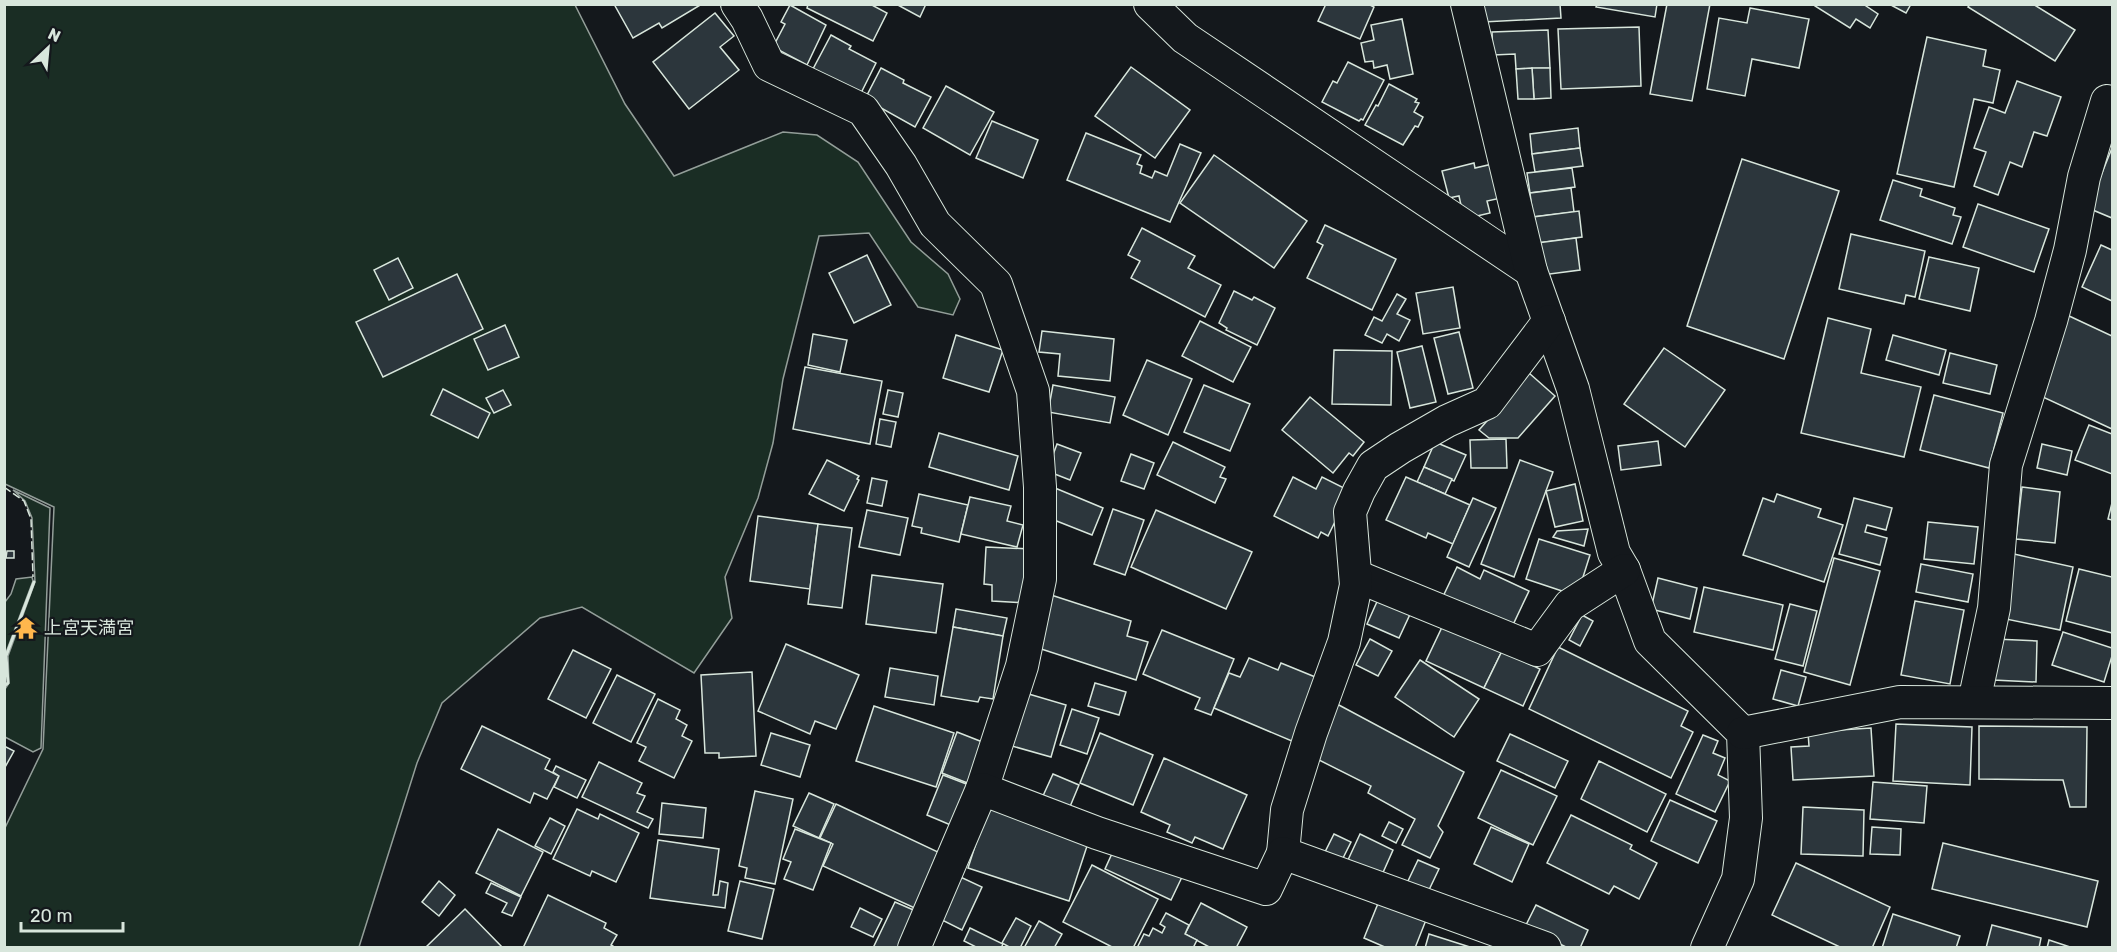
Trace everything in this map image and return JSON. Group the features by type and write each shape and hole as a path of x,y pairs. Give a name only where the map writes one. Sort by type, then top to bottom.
{"street":[{"path":"1150,4 1185,38 1531,271"},
{"path":"1467,4 1531,271 1573,389 1614,553 1624,570 1650,641 1743,734 1746,818 1738,879 1707,948"},
{"path":"749,9 769,65 863,110 901,165 935,224 996,284 1033,391 1040,487 1040,579 1022,666 982,789 914,948"},
{"path":"1974,702 1994,608 2006,465 2051,321 2070,250 2084,177 2108,101"},
{"path":"982,789 1097,833 1266,889 1284,853 1287,810 1311,733 1344,642 1356,585 1350,512 1359,491 1373,466 1447,421 1487,403 1549,321"},
{"path":"1356,576 1538,650 1570,605 1624,570"},
{"path":"1743,734 1900,702 2112,703"},
{"path":"1284,853 1545,948"}],"green space":[{"path":"5,5 575,5 625,104 674,176 783,132 817,135 858,162 911,242 948,274 960,299 953,315 918,307 869,233 819,236 783,379 773,443 758,498 725,577 732,618 694,673 582,607 540,618 442,703 417,763 359,947 5,947 4,830 43,749 54,507 5,484"},
{"path":"13,490 50,508 41,748 33,752 5,737 5,689 9,683 8,656 35,582 32,518 25,501"},
{"path":"32,577 33,581 5,655 5,602 11,594 16,579"}],"building":[{"path":"614,4 702,4 662,28 659,23 633,38"},
{"path":"808,4 870,4 887,13 873,41 807,8"},
{"path":"896,4 926,4 920,17"},
{"path":"1326,4 1368,4 1374,7 1360,39 1318,21"},
{"path":"1482,4 1560,4 1561,18 1483,22"},
{"path":"1597,4 1657,4 1655,17 1596,7"},
{"path":"1667,4 1710,4 1692,101 1650,94"},
{"path":"1816,4 1863,4 1878,14 1870,28 1856,19 1850,28 1815,6"},
{"path":"1889,4 1911,4 1906,13"},
{"path":"1970,4 2033,4 2075,30 2055,61 1968,7"},
{"path":"790,5 826,25 807,65 773,47 785,24 781,22"},
{"path":"1750,8 1809,19 1799,68 1752,59 1745,96 1707,89 1719,18 1747,23"},
{"path":"715,13 734,36 720,47 739,70 689,109 653,62"},
{"path":"1402,19 1413,74 1390,79 1387,65 1374,68 1373,61 1365,62 1361,43 1374,40 1371,25"},
{"path":"1639,27 1641,86 1561,89 1558,29"},
{"path":"1548,30 1550,68 1516,69 1515,54 1493,55 1492,32"},
{"path":"831,35 851,46 849,49 876,63 861,93 813,69"},
{"path":"1927,37 1986,50 1983,66 2000,70 1993,103 1974,99 1954,187 1897,174"},
{"path":"1348,62 1384,80 1363,120 1359,121 1322,102 1333,81 1337,83"},
{"path":"1131,67 1190,110 1155,158 1095,116"},
{"path":"881,68 904,80 903,83 931,97 915,127 865,99"},
{"path":"1532,68 1550,68 1551,98 1534,99"},
{"path":"1532,68 1534,99 1518,99 1516,69"},
{"path":"2017,81 2061,97 2047,136 2034,132 2022,167 2010,162 1998,195 1974,186 1986,152 1974,148 1989,107 2005,113"},
{"path":"1389,84 1417,99 1415,102 1419,103 1414,112 1423,117 1403,145 1365,125"},
{"path":"946,86 994,112 970,155 923,128"},
{"path":"992,121 1038,140 1023,178 976,158"},
{"path":"1578,128 1580,148 1532,154 1530,134"},
{"path":"1086,133 1141,155 1137,164 1142,166 1140,173 1152,178 1155,171 1167,176 1180,144 1201,153 1170,222 1067,180"},
{"path":"1580,148 1583,166 1535,172 1532,154"},
{"path":"2112,148 2112,218 2088,208"},
{"path":"1214,155 1307,221 1274,268 1180,203"},
{"path":"1742,159 1839,191 1784,359 1687,326"},
{"path":"1501,162 1510,196 1487,201 1490,213 1464,219 1459,196 1449,198 1442,171 1474,163 1475,168"},
{"path":"1572,168 1575,187 1530,193 1527,173"},
{"path":"1893,180 1922,189 1920,196 1955,208 1953,215 1961,217 1952,244 1880,220"},
{"path":"1571,188 1574,212 1533,217 1530,193"},
{"path":"1978,204 2049,229 2034,272 1963,247"},
{"path":"1579,211 1582,237 1537,243 1533,217"},
{"path":"1325,225 1396,259 1372,310 1307,278 1323,245 1317,242"},
{"path":"1142,228 1195,256 1188,268 1221,285 1205,317 1131,278 1140,261 1128,255"},
{"path":"1851,234 1925,251 1915,297 1906,295 1904,304 1839,289"},
{"path":"1576,238 1580,270 1542,275 1529,244"},
{"path":"2101,245 2112,250 2112,301 2082,287"},
{"path":"867,255 891,305 854,323 829,273"},
{"path":"1929,257 1979,268 1970,311 1919,299"},
{"path":"398,258 413,288 389,300 374,270"},
{"path":"457,274 483,329 383,377 356,322"},
{"path":"1453,287 1460,328 1423,334 1416,293"},
{"path":"1234,291 1252,300 1254,297 1275,308 1257,345 1226,330 1227,328 1219,323"},
{"path":"1397,294 1406,299 1397,314 1410,320 1399,341 1387,334 1382,343 1365,335 1374,317 1382,321"},
{"path":"2067,315 2112,336 2112,429 2032,392"},
{"path":"1828,318 1871,329 1861,373 1921,387 1904,457 1801,433"},
{"path":"1200,321 1251,347 1233,382 1182,356"},
{"path":"505,325 519,357 488,370 474,339"},
{"path":"1042,331 1114,339 1110,381 1058,376 1060,354 1039,352"},
{"path":"1459,332 1473,388 1448,394 1434,338"},
{"path":"813,334 847,340 840,372 808,365"},
{"path":"956,335 1003,350 989,392 943,378"},
{"path":"1893,335 1946,350 1939,375 1886,360"},
{"path":"1422,346 1436,402 1410,408 1397,352"},
{"path":"1664,348 1725,390 1685,447 1624,404"},
{"path":"1334,350 1392,351 1391,405 1332,404"},
{"path":"1950,353 1997,365 1990,394 1943,383"},
{"path":"1147,360 1192,379 1168,435 1123,415"},
{"path":"805,367 882,381 870,444 793,429"},
{"path":"1529,373 1555,396 1518,438 1489,438 1479,430"},
{"path":"1053,385 1115,397 1110,423 1048,412"},
{"path":"1204,385 1250,404 1230,451 1184,432"},
{"path":"443,389 490,413 478,438 431,415"},
{"path":"503,390 511,405 494,413 486,398"},
{"path":"888,390 903,393 898,417 883,414"},
{"path":"1934,395 2003,413 1989,468 1920,450"},
{"path":"1310,397 1364,442 1353,456 1349,453 1333,473 1282,430"},
{"path":"880,419 896,422 891,447 876,444"},
{"path":"2089,425 2112,434 2112,474 2075,460"},
{"path":"939,433 1018,456 1009,490 929,467"},
{"path":"1506,439 1507,468 1471,468 1470,440"},
{"path":"1658,441 1661,465 1621,470 1618,446"},
{"path":"1173,442 1225,467 1220,477 1226,479 1215,503 1157,475"},
{"path":"1435,442 1466,455 1454,481 1424,467"},
{"path":"1057,444 1081,453 1070,480 1047,471"},
{"path":"2042,444 2072,451 2067,475 2037,468"},
{"path":"1131,454 1154,463 1144,489 1121,481"},
{"path":"827,460 859,476 844,511 809,494"},
{"path":"1520,460 1553,472 1514,577 1481,564"},
{"path":"1424,467 1452,479 1445,494 1417,482"},
{"path":"1293,477 1316,489 1322,477 1350,491 1328,536 1321,532 1318,538 1274,516"},
{"path":"1406,477 1470,505 1453,544 1428,533 1426,538 1386,520"},
{"path":"872,478 887,481 882,506 867,503"},
{"path":"1575,484 1583,521 1555,527 1546,491"},
{"path":"2022,487 2060,492 2055,543 2016,539"},
{"path":"1055,488 1103,508 1092,535 1044,516"},
{"path":"919,494 968,505 959,542 921,533 922,528 912,526"},
{"path":"1777,494 1821,509 1818,517 1843,525 1824,582 1743,555 1763,498 1774,502"},
{"path":"970,497 1011,506 1007,521 1023,525 1017,547 961,534"},
{"path":"1473,498 1496,508 1469,567 1447,557"},
{"path":"1854,498 1892,508 1886,530 1867,525 1865,532 1887,538 1880,565 1839,554"},
{"path":"2112,503 2112,520 2108,519"},
{"path":"1113,509 1144,520 1125,575 1094,564"},
{"path":"867,510 908,518 900,555 859,547"},
{"path":"1156,510 1252,552 1226,609 1131,567"},
{"path":"758,516 818,524 810,589 750,581"},
{"path":"1928,522 1978,527 1974,564 1924,559"},
{"path":"818,524 852,528 842,608 808,604"},
{"path":"1588,529 1584,546 1553,537 1557,531"},
{"path":"1539,539 1590,555 1577,596 1526,579"},
{"path":"986,547 1031,549 1028,603 992,601 992,585 984,584"},
{"path":"7,551 14,551 14,558 6,558"},
{"path":"2014,554 2073,567 2060,630 2001,618"},
{"path":"1834,558 1880,571 1850,685 1804,672"},
{"path":"1921,564 1973,574 1968,602 1916,592"},
{"path":"1457,567 1480,579 1484,570 1529,591 1511,629 1439,605"},
{"path":"2079,569 2112,577 2112,633 2066,621"},
{"path":"872,575 943,584 936,633 866,624"},
{"path":"1658,578 1697,588 1690,619 1651,609"},
{"path":"1704,587 1783,605 1773,650 1694,632"},
{"path":"1045,593 1131,621 1127,636 1148,642 1136,680 1029,645"},
{"path":"1380,595 1412,610 1399,638 1367,624"},
{"path":"1915,601 1964,610 1950,684 1901,675"},
{"path":"1790,604 1817,611 1803,666 1775,659"},
{"path":"956,609 1007,618 1003,636 953,627"},
{"path":"1582,615 1593,621 1580,646 1569,640"},
{"path":"1444,623 1502,651 1484,688 1426,661"},
{"path":"953,627 1003,636 993,699 980,697 978,702 941,696"},
{"path":"1162,630 1234,659 1211,715 1195,709 1200,698 1143,674"},
{"path":"2063,632 2112,648 2112,656 2104,682 2052,665"},
{"path":"1370,639 1392,651 1378,676 1356,665"},
{"path":"1995,639 2037,641 2036,682 1993,680"},
{"path":"786,644 859,675 836,729 815,721 810,734 758,711"},
{"path":"1558,647 1688,711 1681,726 1693,732 1671,778 1529,709"},
{"path":"573,650 611,669 586,718 548,699"},
{"path":"1502,651 1540,669 1523,706 1484,688"},
{"path":"1249,658 1278,670 1281,663 1325,681 1299,744 1214,708 1229,673 1240,677"},
{"path":"1420,660 1479,699 1454,737 1395,697"},
{"path":"890,668 938,676 934,705 885,697"},
{"path":"1781,670 1806,677 1798,706 1773,699"},
{"path":"752,672 756,756 719,758 719,753 705,753 701,675"},
{"path":"617,675 655,694 631,742 593,723"},
{"path":"1095,683 1126,692 1119,715 1088,706"},
{"path":"1022,692 1066,705 1051,757 1012,746"},
{"path":"658,699 680,710 676,719 687,725 682,736 692,741 674,778 639,761 646,747 637,743"},
{"path":"1337,704 1464,772 1438,826 1443,832 1430,858 1402,845 1415,819 1368,793 1371,786 1309,755"},
{"path":"874,706 954,733 936,787 856,761"},
{"path":"1072,709 1099,718 1087,754 1060,745"},
{"path":"1896,724 1972,727 1970,785 1893,781"},
{"path":"482,726 550,759 545,769 559,776 547,799 534,793 530,803 461,769"},
{"path":"1979,726 2087,727 2086,807 2070,807 2063,780 1979,779"},
{"path":"1871,728 1874,776 1793,780 1791,747 1809,746 1808,732"},
{"path":"957,732 985,743 970,784 942,773"},
{"path":"771,733 810,745 800,777 761,765"},
{"path":"1100,733 1153,755 1133,805 1080,783"},
{"path":"1510,734 1568,761 1555,788 1497,761"},
{"path":"1703,735 1718,741 1713,753 1725,758 1718,775 1730,781 1715,812 1676,794"},
{"path":"4,746 14,751 4,769"},
{"path":"1164,758 1247,795 1223,849 1195,837 1192,843 1167,832 1170,825 1141,812"},
{"path":"1599,761 1666,794 1647,832 1581,799"},
{"path":"599,762 642,783 637,793 645,796 637,812 653,819 648,828 582,797"},
{"path":"556,766 586,780 577,798 554,787 559,776 553,772"},
{"path":"1501,770 1557,796 1533,845 1478,818"},
{"path":"1053,774 1079,785 1069,809 1042,798"},
{"path":"943,775 969,785 953,826 927,815"},
{"path":"1873,782 1927,786 1924,823 1870,819"},
{"path":"755,791 793,799 775,884 745,878 747,868 739,866"},
{"path":"809,793 834,804 819,838 793,826"},
{"path":"1670,800 1717,821 1698,863 1651,841"},
{"path":"662,803 706,808 703,838 659,834"},
{"path":"836,804 938,852 934,861 940,864 919,910 823,866 833,844 820,838"},
{"path":"988,806 1089,840 1069,901 968,868"},
{"path":"1803,807 1864,810 1863,856 1801,854"},
{"path":"577,809 598,819 600,814 639,833 616,882 592,871 590,876 553,859"},
{"path":"1571,815 1632,845 1630,849 1657,863 1639,899 1614,886 1609,894 1547,863"},
{"path":"550,818 565,826 551,854 535,846"},
{"path":"1389,822 1403,829 1396,843 1382,836"},
{"path":"1491,827 1529,844 1512,882 1474,864"},
{"path":"1872,827 1901,829 1900,855 1870,854"},
{"path":"498,829 543,852 521,896 476,873"},
{"path":"795,829 831,843 813,890 784,879 791,862 783,859"},
{"path":"1334,834 1351,842 1342,860 1325,852"},
{"path":"1360,834 1393,850 1381,877 1347,862"},
{"path":"658,840 719,849 713,895 718,895 720,881 728,883 725,908 650,898"},
{"path":"1943,843 2098,881 2087,927 1932,889"},
{"path":"1115,847 1183,875 1171,900 1105,869"},
{"path":"1418,860 1439,869 1427,894 1406,885"},
{"path":"1796,863 1890,907 1872,948 1842,948 1772,915"},
{"path":"1092,865 1158,899 1133,948 1114,948 1063,922"},
{"path":"954,874 982,887 962,930 934,916"},
{"path":"439,881 455,895 439,916 422,902"},
{"path":"740,881 774,889 762,939 728,931"},
{"path":"491,883 521,897 512,916 502,912 507,903 486,893"},
{"path":"548,895 606,923 604,928 617,935 611,945 616,948 523,948"},
{"path":"1379,901 1426,920 1415,948 1387,948 1364,938"},
{"path":"895,902 918,912 902,948 873,948"},
{"path":"1201,903 1247,927 1236,948 1211,948 1185,934"},
{"path":"1536,905 1588,930 1580,948 1568,948 1525,927"},
{"path":"860,908 882,919 873,937 851,927"},
{"path":"465,909 503,948 425,948"},
{"path":"1166,913 1189,925 1185,934 1197,940 1193,948 1137,948 1144,934 1149,936 1153,928 1162,933 1165,927 1160,924"},
{"path":"1893,914 1960,936 1956,948 1882,948"},
{"path":"1016,918 1031,926 1020,948 1011,948 1002,943"},
{"path":"1039,921 1062,934 1054,948 1024,948"},
{"path":"1992,925 2041,938 2039,948 1986,948"},
{"path":"970,928 1003,944 1001,948 978,948 964,941"},
{"path":"1429,934 1473,948 1425,948"},
{"path":"2049,940 2073,948 2047,948"}],"fence":[{"path":"4,487 24,501 31,519 33,577"}],"wall":[{"path":"4,686 8,683 6,656 34,582"}],"place":[{"name":"上宮天満宮","path":"26,628"}]}
